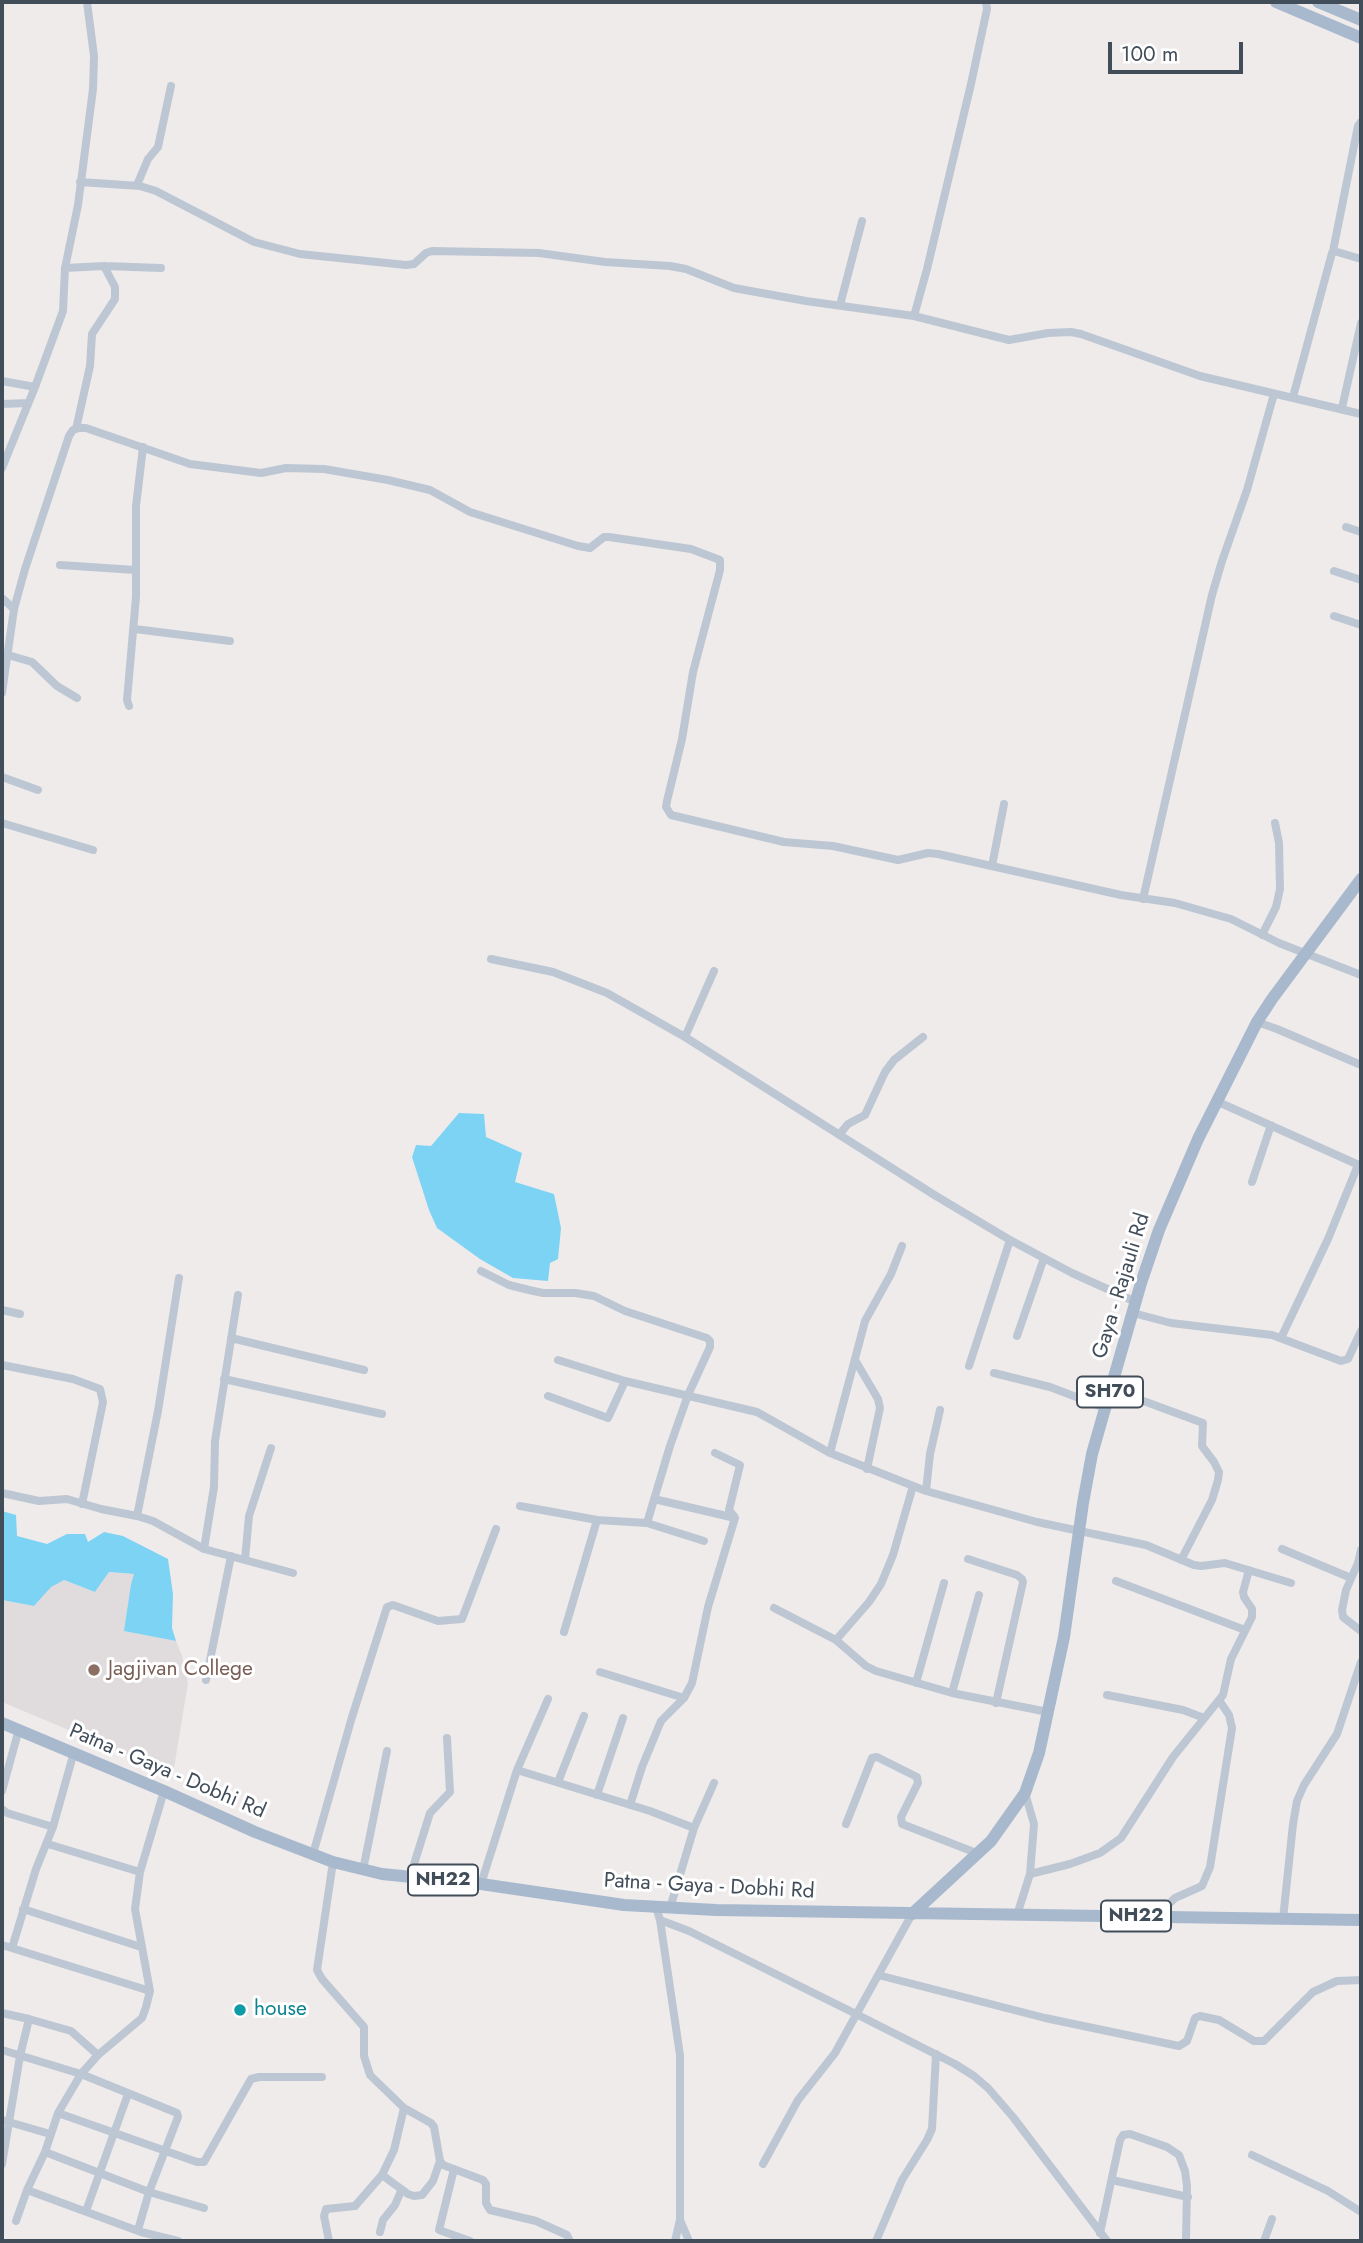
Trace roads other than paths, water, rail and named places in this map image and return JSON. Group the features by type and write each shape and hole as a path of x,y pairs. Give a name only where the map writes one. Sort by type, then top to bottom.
{"main road":[{"path":"1276,2 1361,38"},
{"path":"1318,2 1361,20"},
{"name":"Gaya - Rajauli Rd","path":"912,1914 979,1854 1003,1827 1026,1793 1039,1753 1070,1605 1087,1479 1134,1307 1168,1206 1216,1101 1257,1022 1361,878"},
{"name":"Patna - Gaya - Dobhi Rd","path":"2,1723 254,1832 333,1862 363,1870 481,1884 658,1913 670,1908 1361,1920"}],"street":[{"path":"2,468 36,387 62,311 65,268 78,205 93,89 94,56 88,2"},
{"path":"914,316 962,121 987,9 986,2"},
{"path":"137,185 148,159 158,147 171,86"},
{"path":"1293,397 1333,251 1361,122"},
{"path":"80,183 137,185 156,191 254,242 300,254 407,265 414,264 432,251 539,253 605,262 670,266 686,269 734,288 914,316 1009,340 1048,333 1081,334 1171,367 1361,414"},
{"path":"840,304 862,221"},
{"path":"1333,251 1361,259"},
{"path":"2,693 14,609 69,436 76,429 90,366 92,334 115,299 115,287 104,266"},
{"path":"65,268 161,268"},
{"path":"1342,408 1361,323"},
{"path":"2,381 36,387"},
{"path":"1143,899 1213,595 1274,394"},
{"path":"2,404 28,403"},
{"path":"76,429 86,428 190,464 261,473 286,468 324,469 399,482 430,490 470,512 578,546 590,548 604,537 609,537 691,549 713,556 720,560 720,570 693,672 682,739 667,801 668,812 675,817 784,842 833,846 898,860 928,853 938,854 1121,895 1175,903 1221,916 1361,975"},
{"path":"129,706 127,701 135,629 136,506 143,447"},
{"path":"1346,527 1361,532"},
{"path":"60,565 135,570"},
{"path":"1334,571 1361,580"},
{"path":"2,598 14,609"},
{"path":"1334,616 1361,625"},
{"path":"135,629 230,641"},
{"path":"8,655 32,662 57,686 77,698"},
{"path":"2,777 38,790"},
{"path":"992,866 1004,804"},
{"path":"2,823 93,850"},
{"path":"1262,935 1276,908 1280,889 1279,843 1275,823"},
{"path":"491,959 553,972 597,989 685,1037 1010,1240 1134,1307 1171,1323 1281,1338 1345,1361 1361,1331"},
{"path":"685,1037 714,971"},
{"path":"1257,1022 1361,1065"},
{"path":"839,1135 848,1124 864,1115 885,1072 894,1060 923,1037"},
{"path":"1216,1101 1360,1166 1281,1338"},
{"path":"1252,1182 1271,1125"},
{"path":"969,1366 1010,1240"},
{"path":"830,1453 869,1312 891,1274 902,1246"},
{"path":"1017,1336 1044,1258"},
{"path":"481,1271 509,1285 543,1293 594,1296 625,1311 710,1341 710,1347 688,1395 647,1523"},
{"path":"137,1516 158,1411 179,1278"},
{"path":"204,1549 213,1496 215,1441 238,1295"},
{"path":"2,1310 20,1314"},
{"path":"231,1338 364,1370"},
{"path":"558,1360 625,1381 757,1412 830,1453 926,1491 1037,1522 1146,1545 1201,1566 1225,1563 1291,1583"},
{"path":"855,1360 878,1399 880,1408 867,1469"},
{"path":"2,1365 73,1379 100,1389 103,1402 82,1504"},
{"path":"994,1373 1050,1387 1105,1408"},
{"path":"224,1379 382,1414"},
{"path":"548,1396 608,1418 625,1381"},
{"path":"1111,1389 1203,1423 1202,1446 1219,1472 1218,1480 1212,1500 1181,1560"},
{"path":"926,1491 930,1454 940,1410"},
{"path":"245,1560 253,1499 271,1448"},
{"path":"630,1805 642,1767 662,1721 684,1698 692,1683 708,1607 734,1522 734,1516 729,1510 740,1465 715,1453"},
{"path":"836,1640 881,1584 913,1486"},
{"path":"2,1493 40,1501 63,1498 137,1516 153,1521 204,1549 293,1573"},
{"path":"654,1499 734,1516"},
{"path":"520,1506 597,1520 647,1523 704,1541"},
{"path":"564,1632 597,1520"},
{"path":"313,1854 387,1607 393,1605 438,1621 462,1619 496,1529"},
{"path":"1282,1549 1351,1578"},
{"path":"1361,1550 1360,1564 1351,1578 1343,1600 1343,1617 1361,1632"},
{"path":"206,1680 231,1556"},
{"path":"968,1559 1017,1575 1023,1582 996,1703"},
{"path":"1030,1874 1100,1853 1121,1838 1173,1758 1226,1688 1231,1659 1253,1613 1243,1592 1249,1570"},
{"path":"1116,1581 1245,1630"},
{"path":"916,1683 944,1583"},
{"path":"952,1693 979,1595"},
{"path":"774,1608 836,1640 866,1666 876,1671 952,1693 1048,1712"},
{"path":"1283,1919 1297,1801 1304,1785 1337,1734 1361,1662"},
{"path":"600,1672 684,1698"},
{"path":"1107,1695 1184,1710 1204,1718"},
{"path":"481,1884 517,1770 548,1699"},
{"path":"1156,1916 1175,1898 1202,1886 1210,1867 1232,1728 1229,1715 1219,1700"},
{"path":"558,1782 584,1716"},
{"path":"597,1795 623,1718"},
{"path":"2,1791 19,1729"},
{"path":"410,1877 430,1813 450,1792 447,1738"},
{"path":"363,1870 387,1751"},
{"path":"12,1948 36,1869 48,1844 74,1752"},
{"path":"846,1824 872,1758 877,1757 917,1777 918,1783 901,1817 902,1824 979,1854"},
{"path":"517,1770 694,1828"},
{"path":"670,1908 694,1828 714,1783"},
{"path":"16,2221 58,2113 81,2074 98,2055 142,2018 149,1991 135,1909 140,1872 164,1791"},
{"path":"1017,1915 1030,1874 1034,1824 1026,1793"},
{"path":"2,1809 7,1813 53,1827"},
{"path":"48,1844 140,1872"},
{"path":"333,1862 317,1970 364,2026 364,2056 370,2075 404,2108 434,2127 440,2161 433,2181 422,2194 414,2196 401,2190 382,2175"},
{"path":"23,1909 141,1947"},
{"path":"658,1913 955,2064 988,2088 1107,2241"},
{"path":"658,1913 680,2055 680,2220 675,2241"},
{"path":"763,2164 798,2100 830,2061 912,1914"},
{"path":"2,1945 149,1991"},
{"path":"878,1975 1045,2018 1180,2046 1187,2041 1195,2018 1200,2016 1219,2020 1254,2042 1264,2042 1313,1992 1337,1981 1361,1980"},
{"path":"2,2013 71,2031 98,2055"},
{"path":"2,2164 5,2121 29,2019"},
{"path":"2,2050 81,2074 177,2113 178,2117 149,2192 138,2230"},
{"path":"876,2241 902,2179 932,2129 936,2054"},
{"path":"58,2113 197,2162 204,2162 251,2079 321,2077"},
{"path":"86,2211 128,2094"},
{"path":"329,2241 324,2216 326,2209 355,2206 382,2175 394,2150 404,2108"},
{"path":"5,2121 50,2134"},
{"path":"1100,2233 1122,2137 1125,2134 1133,2134 1180,2155 1188,2197 1186,2241"},
{"path":"45,2152 149,2192 204,2208"},
{"path":"1252,2155 1336,2196 1361,2212"},
{"path":"440,2161 443,2165 483,2180 486,2184 486,2203 491,2210 536,2221 568,2235 570,2241"},
{"path":"454,2169 439,2230 468,2241"},
{"path":"1112,2180 1188,2197"},
{"path":"27,2190 138,2230 178,2241"},
{"path":"380,2232 383,2220 395,2205 401,2190"},
{"path":"1264,2241 1272,2219"},
{"path":"680,2220 689,2241"}],"water":[{"path":"459,1113 484,1114 486,1137 522,1153 515,1182 554,1194 561,1228 558,1259 550,1263 548,1281 513,1278 480,1259 437,1228 412,1157 416,1145 431,1146"},
{"path":"2,1511 16,1515 17,1536 47,1544 67,1534 85,1534 88,1542 104,1532 123,1536 168,1559 173,1594 172,1628 176,1641 124,1631 134,1574 109,1572 95,1592 64,1580 51,1587 34,1606 2,1600"}],"place":[{"name":"Jagjivan College","path":"94,1670"},
{"name":"house","path":"240,2010"}]}
